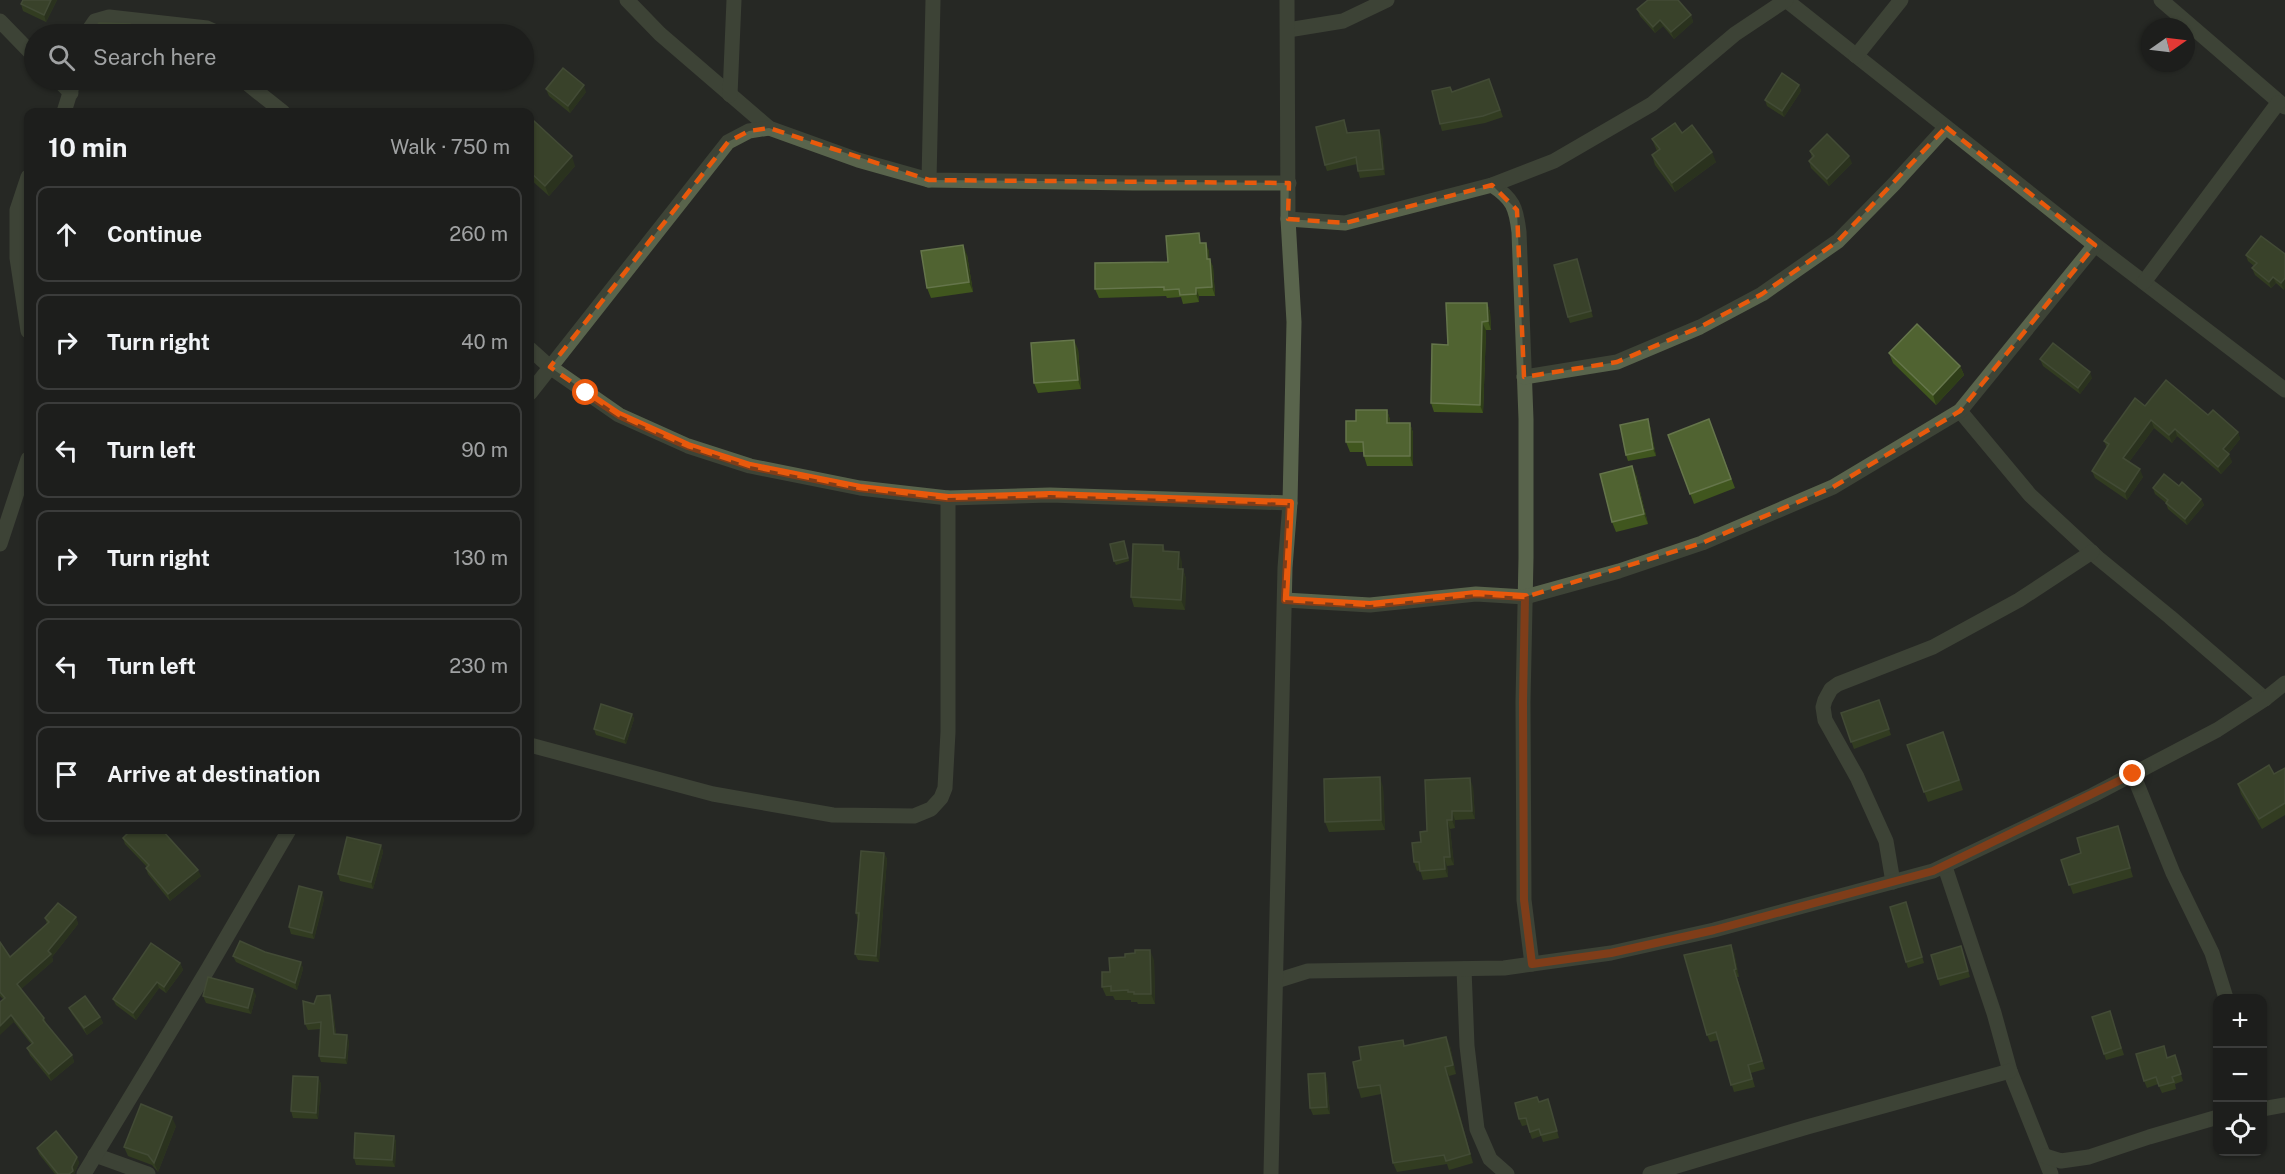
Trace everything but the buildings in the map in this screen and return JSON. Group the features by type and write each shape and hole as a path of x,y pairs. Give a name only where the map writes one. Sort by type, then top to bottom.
{"street":[{"path":"627,0 660,34 769,128 858,160 929,180 1289,183"},
{"path":"730,95 734,0"},
{"path":"929,180 933,0"},
{"path":"1271,1174 1294,322 1288,219 1287,0"},
{"path":"1288,30 1343,21 1387,0"},
{"path":"1288,219 1345,223 1492,184 1554,160 1652,104 1736,34 1786,0 2095,244 2285,390"},
{"path":"1856,56 1900,0"},
{"path":"2144,282 2282,105 2161,0"},
{"path":"92,24 109,17 171,24"},
{"path":"0,21 24,46"},
{"path":"65,108 71,90"},
{"path":"255,90 278,108"},
{"path":"1524,377 1617,362 1700,327 1762,294 1838,241 1946,127"},
{"path":"534,388 728,142 749,131 769,128"},
{"path":"1492,184 1509,198 1517,210 1524,377 1526,558 1523,702 1524,900 1532,964"},
{"path":"24,189 17,210 17,258 24,304"},
{"path":"1285,600 1370,605 1476,594 1525,597 1619,571 1702,543 1833,487 1960,411 2095,244"},
{"path":"534,353 550,367 619,415 688,446 750,466 860,488 948,498 1050,495 1290,503"},
{"path":"1960,411 2030,495 2092,552 2265,699"},
{"path":"0,544 24,471"},
{"path":"534,746 713,794 833,815 914,816 931,809 941,798 945,788 948,732 948,498"},
{"path":"1893,882 1886,841 1857,777 1825,720 1823,707 1831,689 1838,684 1933,647 2019,600 2092,552"},
{"path":"1276,981 1308,971 1504,968 1611,953 1703,932 1945,867 2217,730 2285,683"},
{"path":"2133,774 2173,873 2212,953 2224,994"},
{"path":"84,1174 287,834"},
{"path":"1945,867 1994,1013 2010,1071 2051,1174"},
{"path":"1464,969 1467,1046 1477,1129 1490,1159 1507,1174"},
{"path":"1650,1174 1807,1127 2010,1071"},
{"path":"2267,1109 2285,1105"},
{"path":"2044,1155 2061,1161 2089,1157 2213,1118"},
{"path":"95,1155 148,1174"}],"highlighted area":[{"path":"1946,127 2095,245 1960,411 1881,460 1833,487 1702,543 1525,597 1476,594 1370,605 1285,600 1290,503 1050,495 948,498 860,488 750,466 688,446 619,415 550,367 728,142 749,131 769,128 929,180 1289,183 1288,219 1345,223 1492,185 1517,210 1524,377 1617,362 1700,327 1762,294 1838,241"}],"route":[{"path":"586,393 619,415 688,446 750,466 860,488 948,498 1050,495 1290,503 1285,600 1370,605 1476,594 1525,597 1524,900 1532,964 1611,953 1714,930 1933,871 2133,774"}]}
